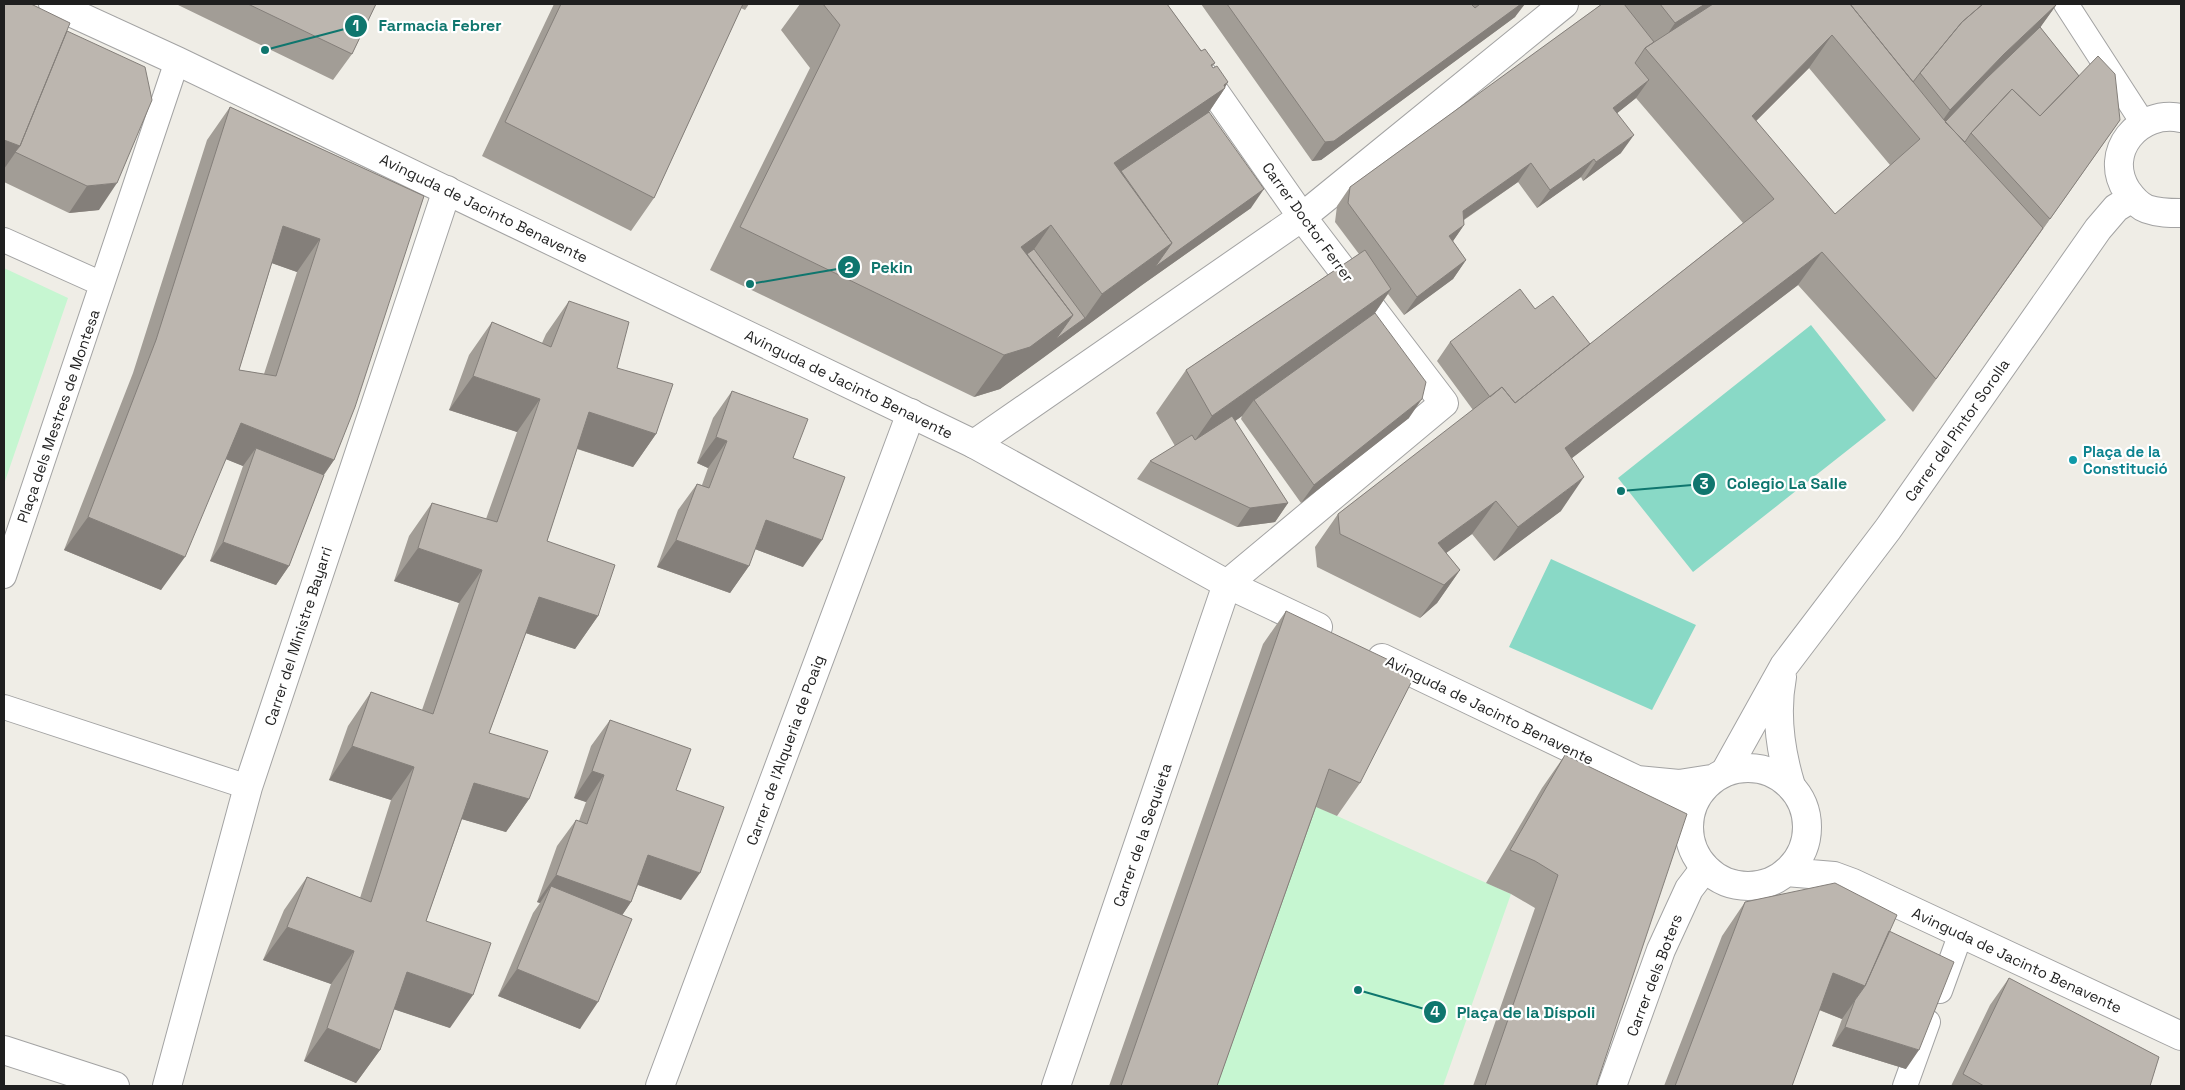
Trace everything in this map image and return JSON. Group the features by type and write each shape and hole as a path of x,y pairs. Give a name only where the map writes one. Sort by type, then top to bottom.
{"street":[{"name":"Avinguda de Jacinto Benavente","path":"53,4 177,61 974,444 1227,584 1637,780 1688,821"},
{"path":"974,444 1302,217 1564,4"},
{"path":"2066,4 2143,123"},
{"name":"Carrer Doctor Ferrer","path":"1186,51 1302,217 1444,403 1227,584"},
{"name":"Plaça dels Mestres de Montesa","path":"4,576 177,61"},
{"path":"2180,213 2165,213 2145,208 2132,198 2124,186 2120,174 2119,160 2123,147 2131,134 2143,123 2157,118 2172,116 2181,118"},
{"name":"Carrer del Ministre Bayarri","path":"167,1086 248,787 447,190"},
{"name":"Carrer del Pintor Sorolla","path":"1718,775 1784,666 1888,529 2098,229 2116,208 2132,198"},
{"path":"4,240 102,284"},
{"name":"Carrer de l'Alqueria de Poaig","path":"660,1086 911,413"},
{"name":"Carrer de la Sequieta","path":"1056,1086 1227,584"},
{"name":"Carrer del Pintor Sorolla","path":"1784,666 1778,696 1779,721 1784,763 1791,786"},
{"path":"4,708 248,787"},
{"path":"1742,768 1760,769 1777,775 1791,786 1800,799 1806,815 1807,831 1804,847 1797,860 1786,872 1771,881 1754,886 1736,885 1719,879 1705,868 1695,855 1689,838 1688,821 1691,805 1718,775 1742,768"},
{"name":"Avinguda de Jacinto Benavente","path":"1637,780 1678,784 1718,775"},
{"name":"Avinguda de Jacinto Benavente","path":"1807,831 1818,849 1853,883"},
{"name":"Carrer dels Boters","path":"1612,1086 1662,950 1689,888 1705,868"},
{"name":"Avinguda de Jacinto Benavente","path":"1786,872 1834,876 1853,883 2181,1036"},
{"path":"1905,1086 1961,934"},
{"path":"4,1050 116,1086"}],"green space":[{"path":"4,268 68,298 4,484"},
{"path":"1811,325 1886,420 1693,572 1618,478"},
{"path":"1551,559 1696,625 1652,710 1509,647"},
{"path":"1306,802 1511,894 1443,1086 1205,1086"}],"building":[{"path":"4,4 31,4 70,23 20,146 4,140"},
{"path":"248,4 376,4 352,54"},
{"path":"561,4 743,4 654,198 505,122"},
{"path":"823,4 1167,4 1201,51 1205,49 1215,63 1211,65 1213,68 1217,66 1228,82 1224,85 1225,88 1114,163 1172,243 1102,294 1051,225 1021,247 1073,315 1030,347 1004,355 740,227 840,25"},
{"path":"1227,4 1471,4 1475,8 1480,4 1521,4 1334,141 1325,142"},
{"path":"1602,4 1624,4 1654,42 1645,48 1635,63 1649,80 1613,108 1634,135 1596,162 1594,159 1550,190 1531,163 1463,211 1464,225 1449,236 1466,260 1417,297 1348,203 1350,187"},
{"path":"1660,4 1705,4 1675,23"},
{"path":"1713,4 1850,4 1944,120 2043,228 1936,379 1822,252 1565,448 1584,477 1518,527 1496,501 1438,543 1460,570 1444,585 1340,534 1338,514 1502,387 1515,403 1774,199 1645,48","holes":["1832,35 1920,139 1835,214 1752,116"]},
{"path":"1850,4 1983,4 1962,22 1913,82"},
{"path":"1983,4 2057,4 2004,54 1950,110 1920,73 1962,22"},
{"path":"2040,27 2079,76 2040,116 2012,89 1965,142 1945,122"},
{"path":"67,31 145,67 152,100 117,183 87,186 15,152 20,146"},
{"path":"2098,56 2115,74 2120,120 2050,219 1971,133 2012,89 2040,116"},
{"path":"230,107 424,196 355,407 334,460 241,423 185,557 88,517 156,340","holes":["283,226 320,239 276,376 239,370"]},
{"path":"1209,112 1264,189 1155,267 1172,243 1121,171"},
{"path":"1034,249 1085,318 1056,339 1073,315 1027,254"},
{"path":"1365,250 1391,289 1212,416 1186,370"},
{"path":"1520,289 1535,309 1553,296 1590,344 1515,403 1502,387 1490,397 1450,342"},
{"path":"569,301 629,322 617,368 673,384 656,434 589,412 547,541 615,565 598,616 539,597 489,733 548,751 529,799 474,783 426,921 491,943 473,995 407,972 380,1050 327,1028 354,951 287,927 307,877 371,902 414,767 352,746 371,692 433,714 482,570 418,548 432,503 497,522 540,399 473,376 492,322 551,347"},
{"path":"1375,313 1426,382 1422,399 1314,485 1254,400"},
{"path":"732,391 808,419 793,458 845,477 822,540 766,520 749,566 676,540 697,484 709,488 727,441 716,437"},
{"path":"1232,416 1288,503 1250,508 1150,461 1192,435 1195,440"},
{"path":"256,448 324,475 289,566 223,542"},
{"path":"1286,611 1416,673 1360,783 1329,769 1217,1086 1121,1086"},
{"path":"610,720 691,749 676,790 724,807 700,873 648,855 631,902 556,875 576,820 587,824 604,775 592,771"},
{"path":"1565,755 1687,814 1596,1086 1485,1086 1558,875 1535,861 1510,850"},
{"path":"1835,883 1897,915 1865,986 1833,973 1792,1086 1675,1086 1745,902"},
{"path":"551,886 632,919 598,1002 517,969"},
{"path":"1889,931 1954,962 1919,1050 1845,1027 1855,1000 1865,986"},
{"path":"2009,978 2159,1057 2150,1086 1984,1086 1963,1074"}],"place":[{"name":"Farmacia Febrer","path":"265,50"},
{"name":"Pekin","path":"750,284"},
{"name":"Plaça de la Constitució","path":"2073,460"},
{"name":"Colegio La Salle","path":"1621,491"},
{"name":"Plaça de la Díspoli","path":"1358,990"}]}
